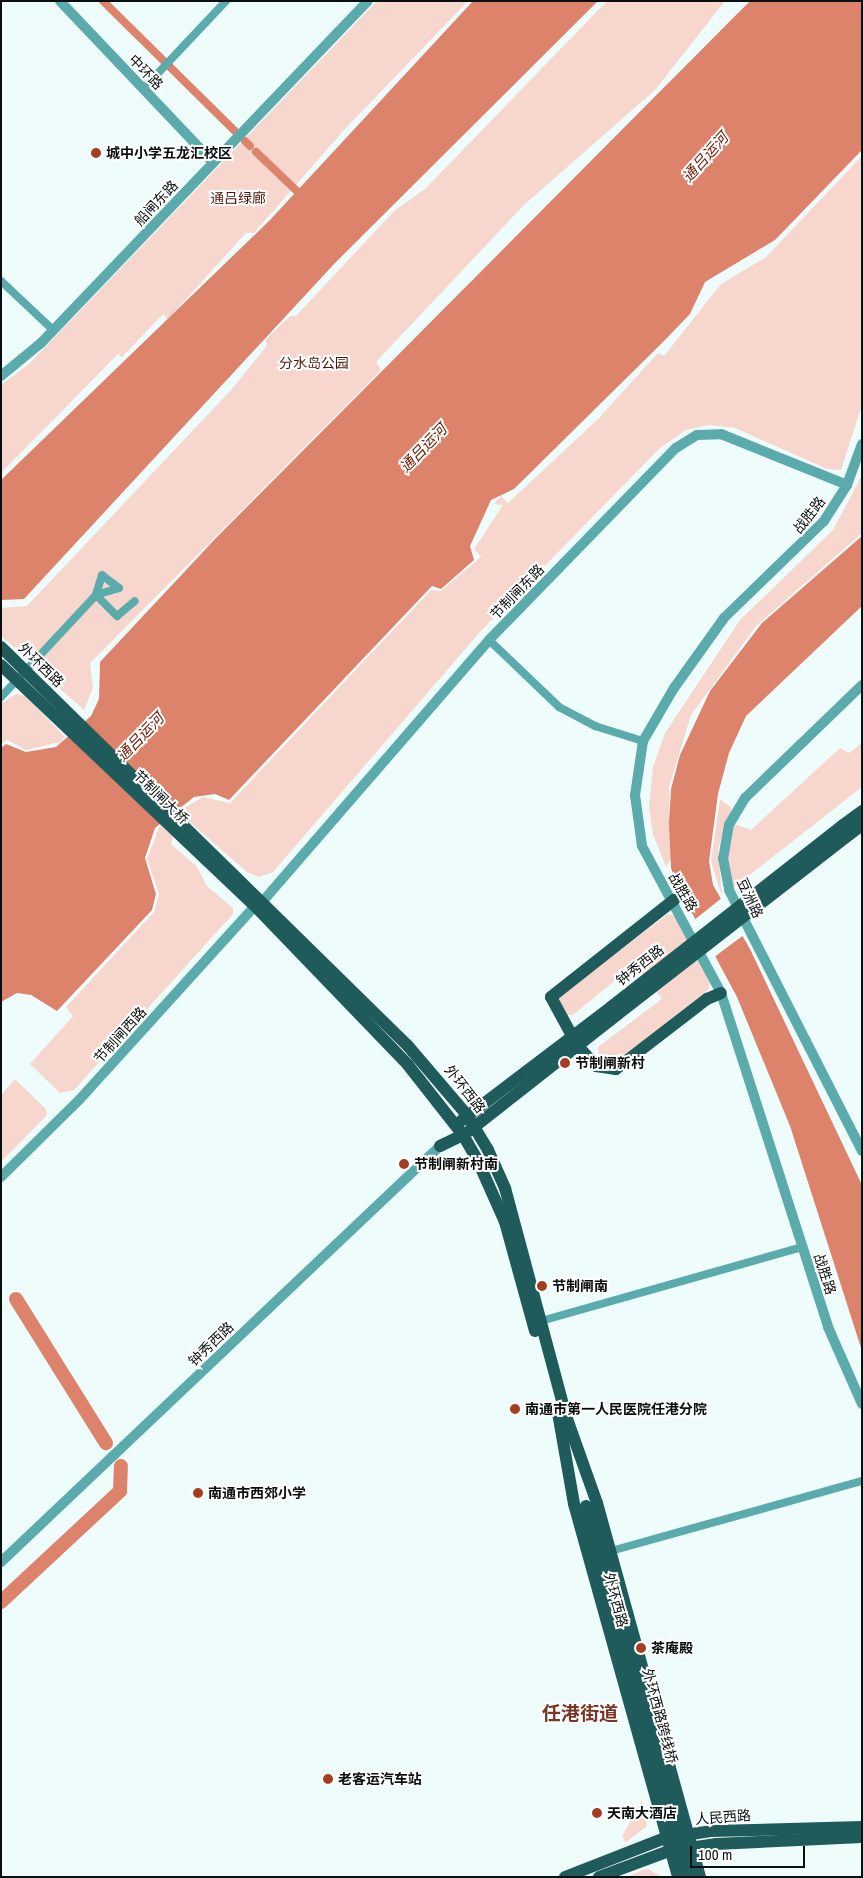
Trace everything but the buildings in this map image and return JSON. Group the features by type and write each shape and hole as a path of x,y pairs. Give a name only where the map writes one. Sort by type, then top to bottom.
{"main road":[{"name":"外环西路","path":"1,647 23,677 55,708"},
{"name":"外环西路","path":"1,665 23,677"},
{"name":"节制闸大桥","path":"55,708 211,859"},
{"name":"钟秀西路","path":"460,1131 467,1116 614,1010 847,830 862,811"},
{"name":"钟秀西路","path":"847,830 862,825"},
{"name":"外环西路","path":"211,859 408,1046 475,1126 505,1188 541,1321 586,1506"},
{"path":"674,900 550,998 574,1039 596,1066 616,1069 707,999 721,993"},
{"name":"外环西路","path":"259,903 408,1065 460,1131 495,1195 563,1416 611,1551 692,1847"},
{"name":"钟秀西路","path":"460,1131 475,1126 574,1039"},
{"path":"440,1146 460,1131"},
{"name":"外环西路","path":"563,1416 574,1504 665,1838 678,1877"},
{"name":"外环西路跨线桥","path":"586,1506 689,1877"},
{"name":"人民西路","path":"565,1877 665,1838 689,1834 862,1827"},
{"name":"人民西路","path":"599,1877 669,1851 692,1847 862,1837"},
{"path":"692,1847 700,1877"}],"street":[{"name":"中环路","path":"60,1 213,162"},
{"path":"143,88 226,1"},
{"name":"船闸东路","path":"1,376 53,330 368,1"},
{"path":"1,281 53,330"},
{"name":"节制闸东路","path":"259,903 489,640 676,448 697,435 721,434 846,485"},
{"name":"战胜路","path":"862,444 846,485 798,550 724,618 643,741 635,795 637,821 652,868 674,900 721,993 828,1327 862,1404"},
{"path":"1,697 23,677 29,664 96,595 119,617 135,601"},
{"path":"489,640 559,707 595,726 643,741"},
{"name":"豆洲路","path":"862,685 745,798 729,825 723,858 729,890 862,1151"},
{"name":"节制闸西路","path":"1,1177 80,1099 259,903"},
{"name":"钟秀西路","path":"1,1562 440,1146"},
{"path":"541,1321 802,1247"},
{"path":"611,1551 862,1481"}],"green space":[{"name":"通吕绿廊","path":"377,1 468,1 344,130 254,233 246,233 168,319 163,314 122,357 118,354 1,473 1,385 30,363"},
{"name":"分水岛公园","path":"607,1 725,1 655,90 524,205 376,362 381,370 90,663 93,688 84,710 1,636 1,608 27,606 231,390 266,347 266,339 290,316 296,316 395,210 425,189"},
{"path":"862,156 862,405 841,470 827,469 735,428 709,425 686,430 660,448 480,632 273,872 259,877 247,872 178,812 203,797 230,803 431,590 441,591 481,557 474,549 503,505 494,504 501,496 508,503 598,419 658,353 664,356 721,284 766,257"},
{"path":"862,475 862,533 756,626 691,715 669,787 671,859 666,867 653,834 649,807 653,767 665,733 740,620 833,530"},
{"path":"17,694 26,696 65,737 60,742 26,750 7,740 1,744 1,703"},
{"path":"862,743 862,787 733,888 727,857 735,824 751,830 840,748 849,753"},
{"path":"720,799 732,808 718,849 722,897 711,861"},
{"path":"160,825 173,836 171,844 197,867 207,886 233,908 233,914 74,1090 60,1093 30,1064 73,1016 66,1007 154,912 159,894 147,859"},
{"path":"668,914 675,916 710,978 709,989 615,1063 599,1061 598,1047 662,999 634,965 573,1015 565,1015 557,998"},
{"path":"15,1079 46,1109 47,1115 1,1162 1,1095"},
{"path":"642,1800 647,1826 626,1842 622,1837"},
{"path":"648,1869 662,1877 627,1877 642,1870"}],"water":[{"path":"473,1 598,1 335,263 24,599 1,600 1,480 270,220"},
{"name":"通吕运河","path":"750,1 862,1 862,150 775,240 705,282 690,314 664,341 514,489 491,500 470,546 474,560 441,589 432,586 229,800 215,794 194,797 155,828 145,858 156,894 152,910 57,1011 31,995 17,993 1,1002 1,748 6,744 26,752 56,747 91,716 99,699 100,662 216,538"},
{"path":"862,536 862,606 746,716 729,753 718,794 709,861 713,885 750,949 862,1185 862,1351 790,1126 737,997 677,885 671,868 669,824 671,789 680,755 710,691 762,623"}],"pier":[{"path":"723,897 745,934 713,958 693,921"}],"waterway":[{"path":"103,1 235,131"},
{"path":"245,141 250,146"},
{"path":"256,152 297,191"},
{"path":"16,1299 106,1443"},
{"path":"1,1602 120,1491 121,1466"}],"place":[{"name":"城中小学五龙汇校区","path":"96,153"},
{"name":"节制闸新村","path":"565,1063"},
{"name":"节制闸新村南","path":"404,1164"},
{"name":"节制闸南","path":"542,1286"},
{"name":"南通市第一人民医院任港分院","path":"515,1409"},
{"name":"南通市西郊小学","path":"198,1493"},
{"name":"茶庵殿","path":"641,1648"},
{"name":"老客运汽车站","path":"328,1779"},
{"name":"天南大酒店","path":"597,1813"}],"district":[{"name":"任港街道","path":"580,1714"}]}
